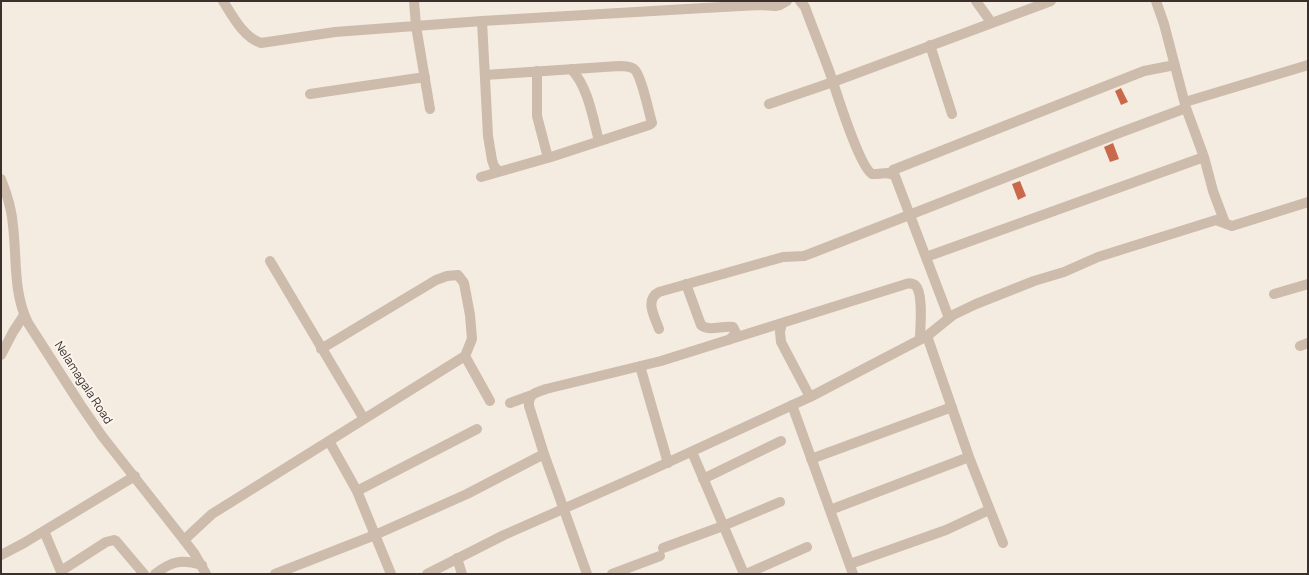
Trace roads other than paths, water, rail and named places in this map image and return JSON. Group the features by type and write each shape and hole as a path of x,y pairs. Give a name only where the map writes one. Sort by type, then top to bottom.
{"street":[{"path":"223,1 248,35 256,42 261,43 335,32 760,3 775,6 787,1"},
{"path":"414,1 416,26 430,109"},
{"path":"800,1 805,7 850,132 866,169 872,174 887,173 895,176 949,318"},
{"path":"976,1 991,22"},
{"path":"769,104 833,82 1050,1"},
{"path":"1156,1 1164,24 1185,105 1204,157 1213,191 1225,223"},
{"path":"482,21 490,152 494,166 499,172"},
{"path":"930,45 952,114"},
{"path":"659,329 651,304 652,297 659,292 783,257 808,254 1185,105 1308,65"},
{"path":"481,177 548,158 651,124 640,80 634,69 625,66 485,75"},
{"path":"891,174 893,170 1144,71 1175,66"},
{"path":"572,69 580,80 584,89 599,141"},
{"path":"537,71 537,116 548,158"},
{"path":"310,94 425,77"},
{"path":"926,257 1204,157"},
{"name":"Nelamagala Road","path":"1,179 10,204 16,276 24,315 102,436 184,540 204,570"},
{"path":"427,574 504,535 668,463 810,397 924,338 953,315 976,304 1034,281 1064,272 1098,257 1216,220 1232,226 1308,202"},
{"path":"270,260 364,419"},
{"path":"184,540 212,514 465,356 472,339 470,315 464,283 458,275 447,276 436,280 321,348"},
{"path":"510,403 546,390 661,361 913,283 918,288 921,301 924,338 952,407 969,457 1003,544"},
{"path":"686,284 701,325 707,328 733,327 736,334 730,340"},
{"path":"1274,294 1308,284"},
{"path":"1,355 24,315"},
{"path":"782,323 780,332 781,342 810,397"},
{"path":"465,356 490,401"},
{"path":"640,366 668,463"},
{"path":"532,395 529,398 529,406 563,510 587,574"},
{"path":"792,405 853,574"},
{"path":"811,459 952,407"},
{"path":"357,491 477,428"},
{"path":"329,441 357,491 391,574"},
{"path":"703,479 781,441"},
{"path":"692,452 745,574 807,547"},
{"path":"275,574 375,535 467,494 544,454"},
{"path":"830,510 969,457"},
{"path":"1,555 135,476"},
{"path":"612,574 780,502"},
{"path":"850,564 946,530 989,510"},
{"path":"44,531 61,572 106,542 114,540 144,574"},
{"path":"457,558 462,574"},
{"path":"155,574 166,565 176,562 191,562 204,570"}]}
